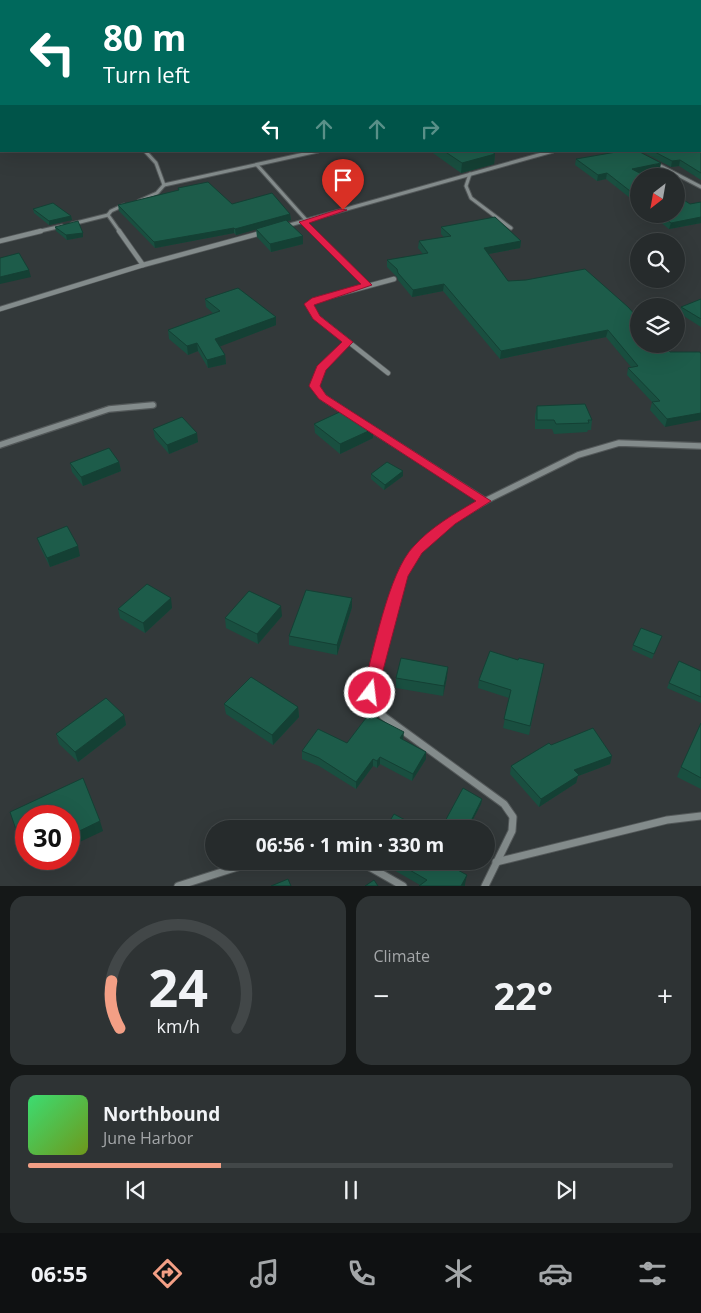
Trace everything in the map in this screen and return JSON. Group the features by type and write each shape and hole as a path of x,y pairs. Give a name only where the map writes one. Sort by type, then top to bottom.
{"street":[{"path":"146,152 156,163 164,185"},
{"path":"0,241 108,215 117,208 157,193 164,185 314,152"},
{"path":"285,227 549,152"},
{"path":"650,160 701,187"},
{"path":"257,165 305,221 367,285"},
{"path":"470,174 465,184 466,191 471,198 511,228"},
{"path":"108,215 143,265"},
{"path":"0,309 143,265 266,232"},
{"path":"388,373 317,317 309,304 316,300 367,285 394,279"},
{"path":"348,342 321,369 315,386 323,397 355,418"},
{"path":"0,445 109,409 153,404"},
{"path":"363,423 484,501"},
{"path":"485,886 512,831 513,817 504,804 383,716 370,693 401,576 417,550 451,521 484,501 578,455 619,443 701,446"},
{"path":"496,862 667,820 701,816"},
{"path":"178,886 224,870"},
{"path":"373,870 403,886"}],"building":[{"path":"446,152 492,152 495,154 462,163"},
{"path":"616,152 640,152 661,163 630,168 630,191 607,173 598,175 576,159"},
{"path":"655,152 701,152 701,173 680,160 672,161"},
{"path":"208,182 232,204 272,193 290,214 235,229 154,242 118,205 179,190 178,188"},
{"path":"685,201 690,204 701,202 701,217 685,220"},
{"path":"53,203 71,216 49,221 33,209"},
{"path":"495,217 521,241 484,248 508,281 526,280 585,269 630,309 630,353 700,352 701,413 667,419 652,402 660,401 628,368 638,366 608,330 501,351 444,284 413,290 398,273 397,269 387,260 428,253 419,241 451,236 441,227"},
{"path":"286,220 303,236 270,244 256,229"},
{"path":"78,221 83,233 66,235 55,227"},
{"path":"19,253 29,270 0,277 0,258"},
{"path":"238,288 276,317 215,339 225,355 207,360 197,343 187,346 168,330 220,311 205,299"},
{"path":"701,299 701,319 685,309 685,305"},
{"path":"585,404 592,420 588,420 589,423 556,424 554,420 537,420 537,406"},
{"path":"346,409 373,429 340,444 314,424"},
{"path":"182,417 197,433 167,445 153,429"},
{"path":"109,448 119,462 81,477 70,463"},
{"path":"387,462 403,471 385,485 371,474"},
{"path":"67,526 78,546 47,558 37,538"},
{"path":"147,584 171,598 143,623 118,609"},
{"path":"306,590 352,598 337,645 289,636"},
{"path":"249,591 281,606 257,634 225,618"},
{"path":"641,628 662,636 654,654 633,645"},
{"path":"490,651 518,660 519,658 544,664 530,726 504,719 511,690 479,680"},
{"path":"401,658 448,667 444,686 396,678"},
{"path":"679,661 701,671 701,697 669,683"},
{"path":"251,677 298,707 272,735 224,704"},
{"path":"106,698 124,715 75,752 56,734"},
{"path":"369,714 404,732 400,738 426,752 413,774 380,757 377,761 373,759 356,782 319,758 302,751 318,729 347,743"},
{"path":"701,723 701,778 681,767"},
{"path":"593,728 612,756 574,770 579,775 541,799 511,766 549,743 551,745"},
{"path":"83,778 100,821 80,831 80,805 25,805"},
{"path":"463,788 482,799 472,820 446,820"},
{"path":"15,810 15,827 10,812"},
{"path":"394,814 405,820 390,820"},
{"path":"410,870 458,870 467,875 461,886 419,886 427,880"},
{"path":"288,879 291,886 271,886"},
{"path":"374,880 378,886 365,886"}],"route":[{"path":"343,210 304,222 367,285 316,300 309,304 317,317 348,342 321,369 315,386 323,397 484,501 451,521 417,550 401,576 370,693"}]}
